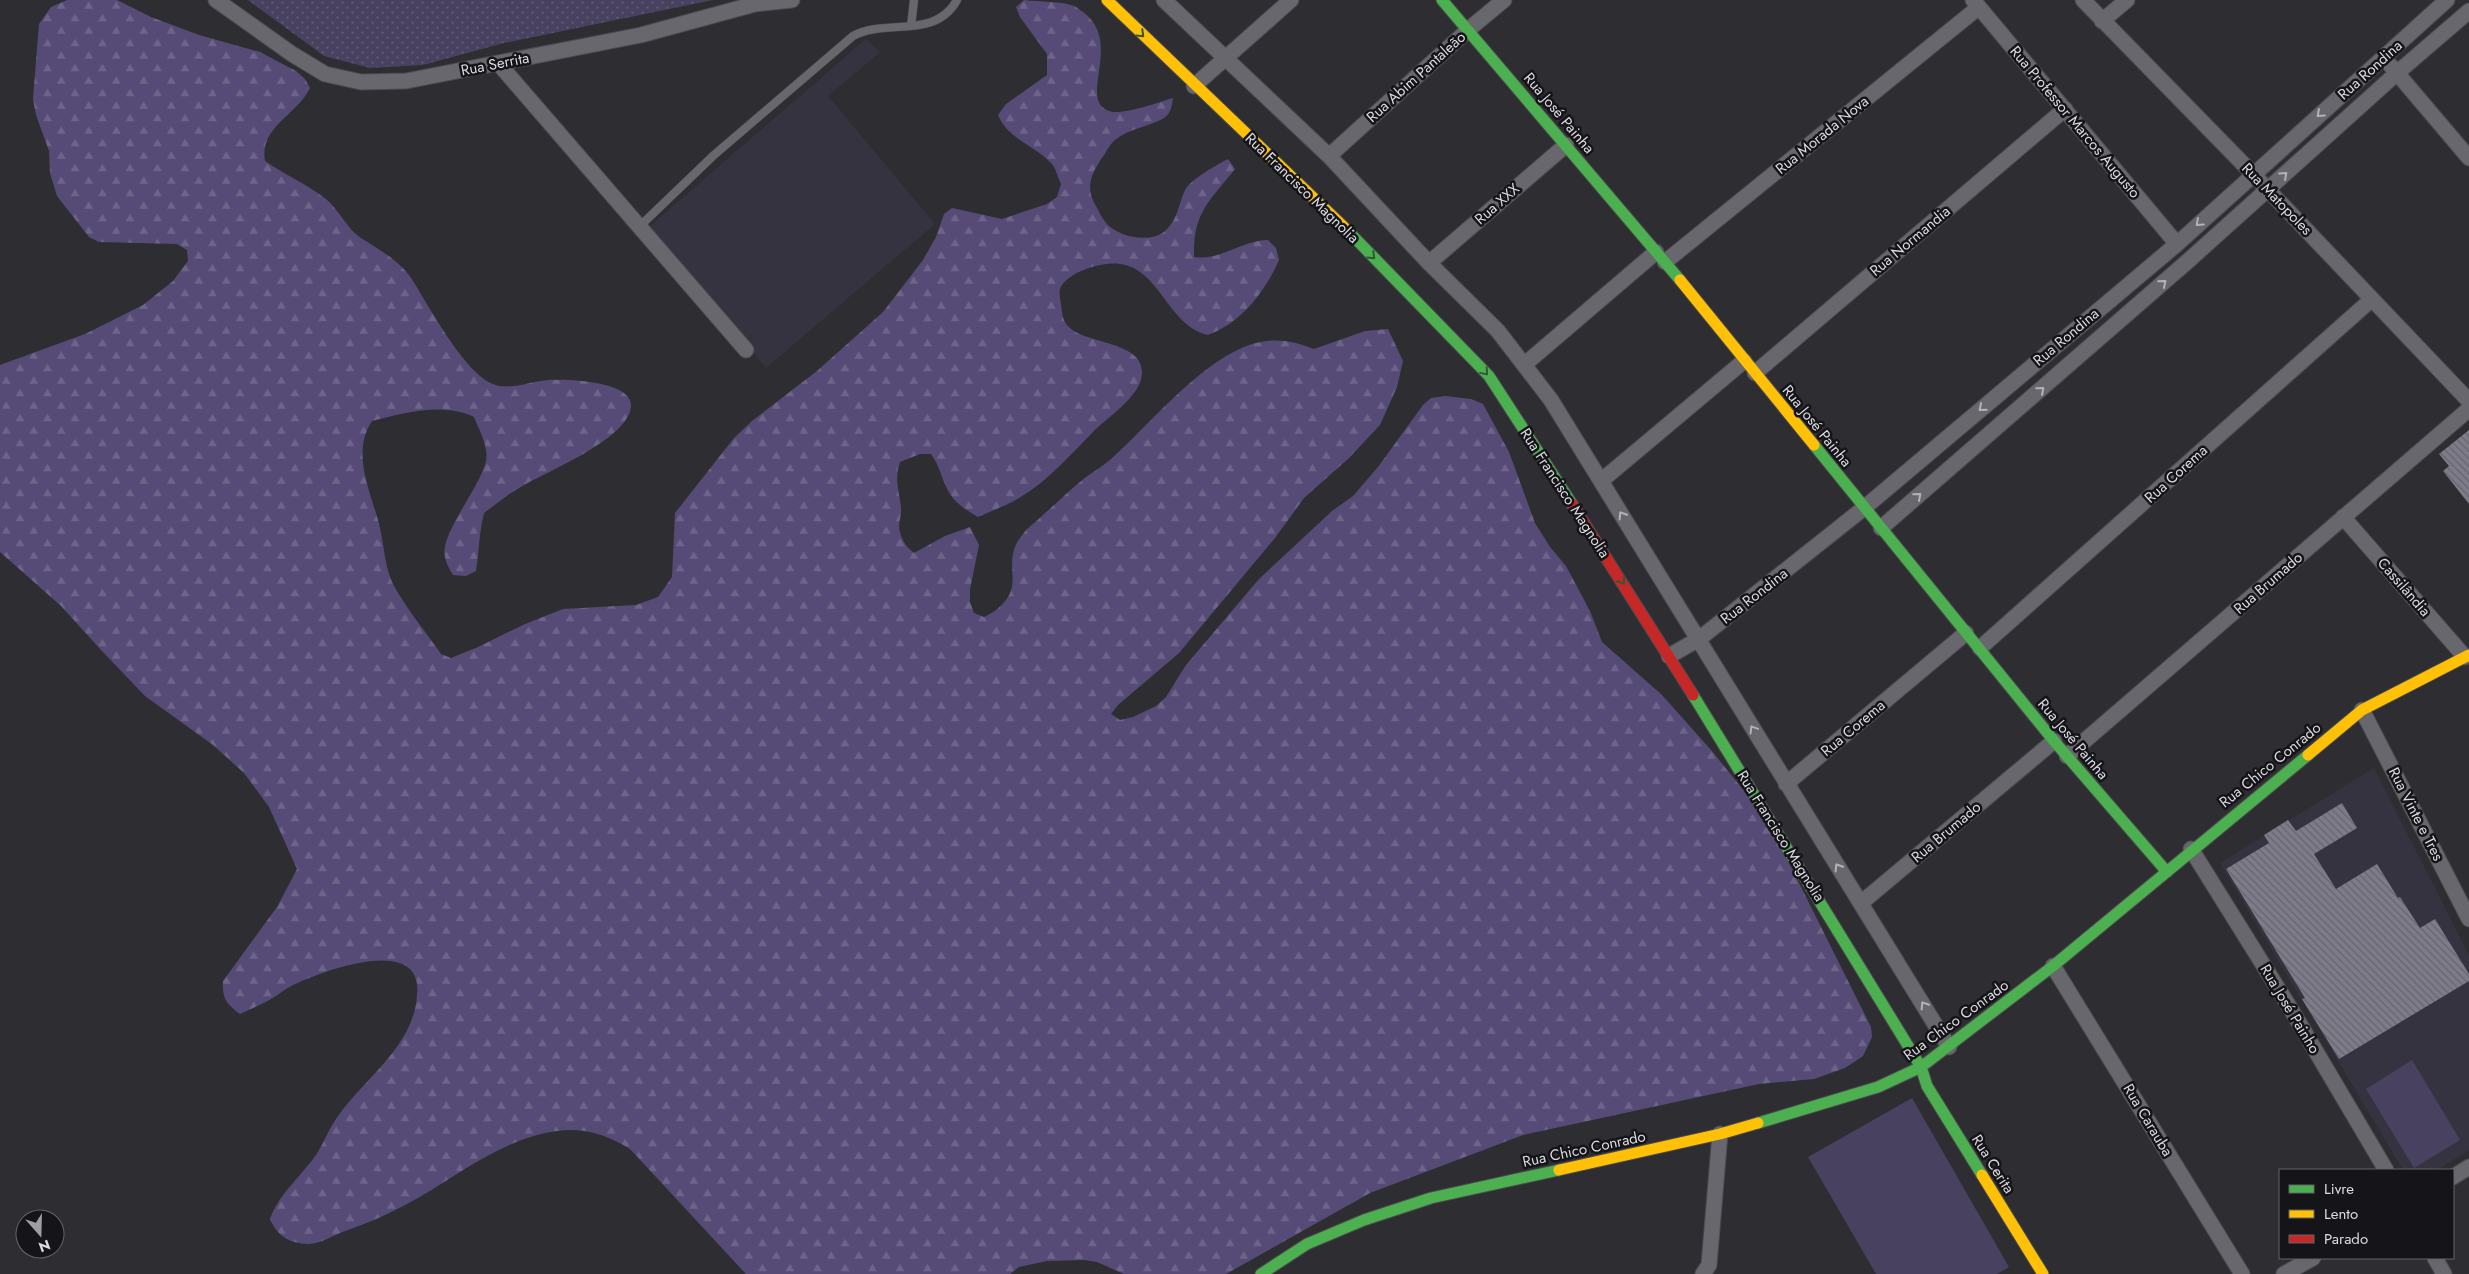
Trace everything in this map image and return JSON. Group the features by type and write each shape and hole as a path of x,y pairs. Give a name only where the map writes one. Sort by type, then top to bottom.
{"street":[{"name":"Rua Serrita","path":"216,0 292,54 325,74 361,82 406,81 641,35 758,2 792,0"},
{"name":"Rua Francisco Magnolia","path":"1106,0 1450,332 1489,376 1669,656 1921,1067"},
{"path":"1164,0 1330,156 1429,263 1498,331 1525,364 1551,400 1949,1047"},
{"path":"1194,86 1291,0"},
{"name":"Rua José Painha","path":"1442,0 1469,29 1660,257 2054,741 2167,872"},
{"name":"Rua Abim Pantaleão","path":"1330,156 1469,29 1504,0"},
{"name":"Rua Matopoles","path":"2083,0 2253,174 2469,401"},
{"path":"2102,21 2127,0"},
{"name":"Rua Rondina","path":"1669,656 1699,639 1864,508 2177,244 2447,0"},
{"name":"Rua Professor Marcos Augusto","path":"1976,3 2177,244"},
{"name":"Rua Morada Nova","path":"1525,364 1976,3"},
{"name":"Rua Rondina","path":"1881,528 2268,190 2397,73 2469,12"},
{"path":"2383,58 2469,158"},
{"path":"498,63 746,350"},
{"name":"Rua Normandia","path":"1755,373 2065,109"},
{"name":"Rua XXX","path":"1429,263 1566,145"},
{"name":"Rua Corema","path":"1980,648 2372,299"},
{"path":"1601,481 1744,361"},
{"name":"Rua Brumado","path":"2067,756 2469,409"},
{"name":"Cassilândia","path":"2343,517 2467,656"},
{"name":"Rua Corema","path":"1786,784 1966,633"},
{"name":"Rua Chico Conrado","path":"1261,1274 1307,1244 1364,1220 1431,1198 1720,1134 1878,1087 1921,1067 2053,966 2362,710 2467,656"},
{"name":"Rua Vinte e Tres","path":"2362,710 2469,919"},
{"name":"Rua Brumado","path":"1861,904 2054,741"},
{"name":"Rua José Painho","path":"2192,849 2385,1169"},
{"name":"Rua Carauba","path":"2053,966 2242,1274"},
{"name":"Rua Cerita","path":"1921,1067 1927,1086 2043,1274"},
{"path":"1703,1274 1709,1265 1720,1134"},
{"path":"2454,1176 2469,1167"},
{"path":"2284,1274 2311,1259"},
{"path":"2436,1259 2444,1274"}],"lane":[{"path":"911,26 914,0"},
{"path":"640,226 714,155 853,36 875,27 911,26 932,23 944,15 957,0"}],"shaded area":[{"path":"248,0 713,0 504,43 423,65 370,68 324,56"},
{"path":"866,39 880,52 828,96 935,224 766,368 650,226"},
{"path":"2374,768 2469,955 2469,1150 2439,1169 2402,1169 2220,863"},
{"path":"2412,1060 2460,1140 2414,1168 2366,1089"},
{"path":"1912,1098 2009,1267 1997,1274 1876,1274 1808,1157"}],"green space":[{"path":"67,0 117,0 151,17 199,35 260,52 296,71 305,79 310,88 297,106 273,130 265,149 265,161 326,199 356,234 401,266 411,278 447,337 470,366 482,377 500,386 513,386 549,380 584,381 611,387 629,398 631,407 626,419 616,431 601,443 516,490 484,513 476,571 466,576 453,575 448,566 445,548 454,524 476,484 486,461 485,444 474,417 449,410 423,410 372,421 363,447 363,461 390,578 404,602 441,654 451,658 563,609 636,605 658,597 672,577 675,513 734,438 752,421 817,371 883,312 923,260 936,237 944,214 952,208 1002,219 1047,204 1057,197 1061,184 1053,165 1008,130 998,115 1006,104 1047,75 1047,54 1020,17 1016,7 1024,0 1063,3 1076,7 1095,24 1100,39 1101,54 1097,95 1100,105 1109,111 1123,112 1173,98 1171,109 1164,118 1126,133 1115,140 1096,167 1091,180 1090,192 1106,223 1118,232 1134,237 1143,238 1159,235 1174,220 1184,192 1190,183 1228,159 1235,169 1204,208 1196,229 1194,257 1213,256 1249,243 1268,240 1276,248 1279,260 1267,284 1251,305 1231,323 1208,335 1194,330 1183,321 1155,286 1134,268 1120,264 1105,264 1086,269 1070,278 1060,289 1065,323 1075,331 1133,354 1140,362 1142,373 1136,390 1122,406 1039,484 1014,501 978,517 962,507 953,498 931,454 920,454 900,462 897,479 901,510 899,527 906,545 914,553 945,536 970,527 979,545 970,589 970,602 974,613 984,617 998,609 1011,591 1014,550 1017,542 1026,530 1078,483 1111,459 1174,397 1208,368 1244,347 1262,342 1288,341 1314,349 1365,331 1388,329 1403,361 1397,387 1380,425 1349,458 1304,498 1275,538 1179,653 1118,705 1111,714 1120,720 1133,717 1156,706 1166,697 1186,665 1259,579 1332,511 1353,496 1378,467 1423,405 1431,398 1445,396 1471,399 1483,404 1509,452 1535,523 1550,547 1566,566 1590,611 1602,642 1662,695 1711,750 1749,797 1785,855 1871,1027 1872,1037 1863,1056 1845,1068 1814,1079 1759,1084 1523,1135 1370,1193 1226,1274 1124,1274 1097,1262 1084,1260 1047,1261 1019,1267 1010,1274 746,1274 630,1149 601,1135 577,1130 548,1132 509,1145 471,1165 400,1208 322,1241 309,1244 285,1238 270,1219 274,1209 285,1192 312,1161 331,1127 347,1104 386,1062 397,1047 407,1031 414,1014 417,982 411,970 401,963 371,961 353,964 304,980 240,1014 231,1007 224,996 223,981 277,907 297,869 269,807 244,773 213,745 145,696 61,606 0,552 0,365 85,334 143,305 173,281 188,261 187,250 177,244 99,242 89,237 57,196 50,173 49,151 36,115 33,99 39,24 51,7"}],"building":[{"path":"2469,430 2469,504 2443,471 2449,466 2439,454"},
{"path":"2342,803 2357,828 2314,854 2336,889 2377,864 2398,898 2400,897 2420,928 2435,919 2469,974 2469,981 2339,1059 2302,999 2305,998 2226,869 2269,843 2264,835 2288,820 2296,831"}],"traffic: fast":[{"path":"1442,0 1680,280"},
{"path":"1348,231 1489,376 1572,504"},
{"path":"1814,445 2054,741 2167,872"},
{"path":"1693,695 1921,1067 1927,1086 1982,1175"},
{"path":"1758,1123 1878,1087 1921,1067 2053,966 2308,755"},
{"path":"1261,1274 1307,1244 1364,1220 1431,1198 1559,1170"}],"traffic: slow":[{"path":"1107,0 1348,231"},
{"path":"1680,280 1814,445"},
{"path":"2308,755 2362,710 2469,655"},
{"path":"1559,1170 1720,1134 1758,1123"},
{"path":"1982,1175 2043,1274"}],"traffic: jam":[{"path":"1572,504 1693,695"}]}
